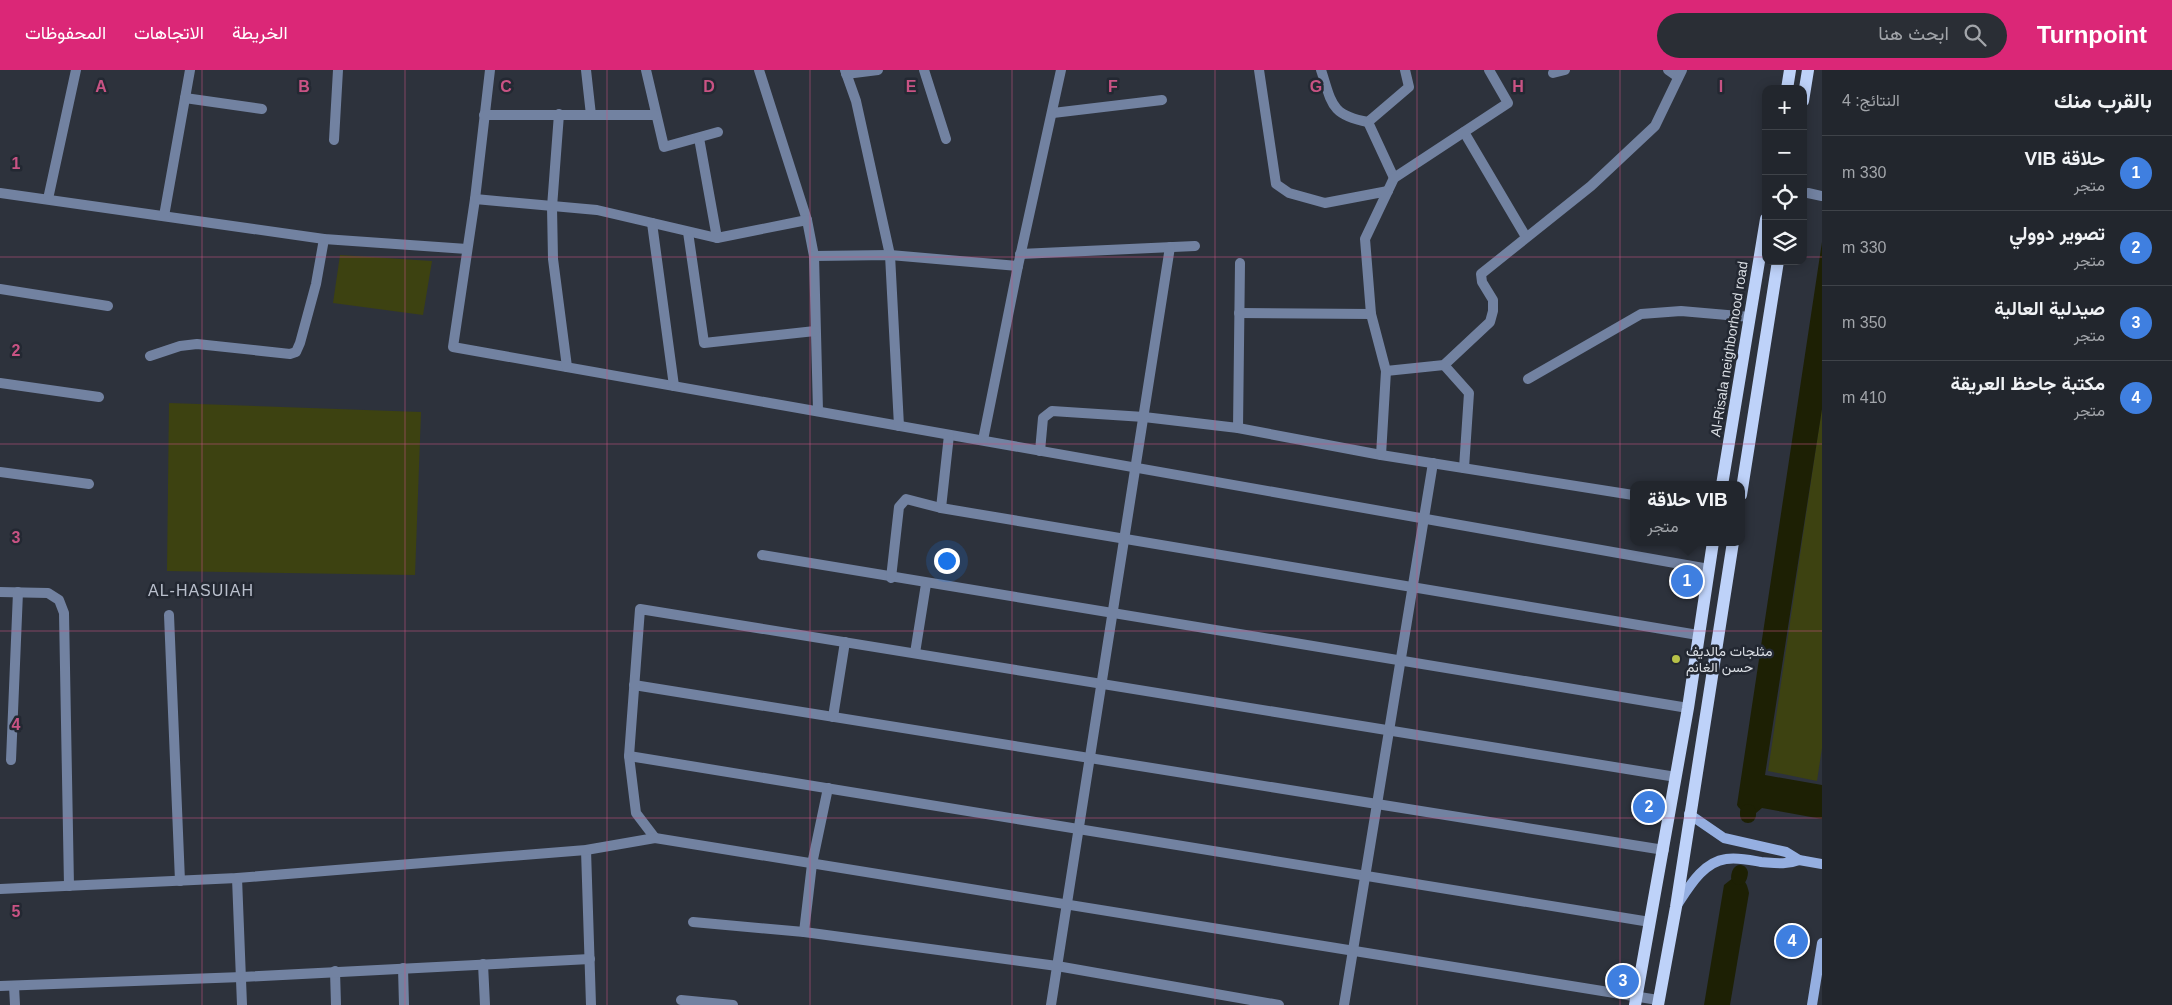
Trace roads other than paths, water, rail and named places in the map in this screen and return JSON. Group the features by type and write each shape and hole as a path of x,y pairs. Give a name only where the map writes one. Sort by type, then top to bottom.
{"main road":[{"path":"1788,85 1790,70"},
{"path":"1806,85 1808,70"},
{"name":"Al-Risala neighborhood road","path":"1723,481 1766,220"},
{"path":"1743,481 1777,265"},
{"path":"1636,1001 1688,708 1712,546"},
{"path":"1658,1003 1676,907 1732,546"}],"street":[{"path":"48,199 76,70"},
{"path":"164,216 190,70"},
{"path":"334,140 338,70"},
{"path":"490,70 475,199 453,347 1709,569"},
{"path":"586,70 591,115"},
{"path":"646,70 664,147 718,132"},
{"path":"759,70 807,220 814,256 814,331 818,411"},
{"path":"878,70 845,72 856,100 890,255 899,426"},
{"path":"924,70 946,139"},
{"path":"983,440 1020,254 1061,70"},
{"path":"1259,70 1276,184 1289,193 1326,203 1388,191"},
{"path":"1321,70 1333,105 1345,116 1368,122"},
{"path":"1368,122 1409,87 1405,70"},
{"path":"1381,455 1386,371 1371,314 1365,239 1394,178 1508,103 1489,70"},
{"path":"1553,73 1565,70"},
{"path":"1386,371 1444,365 1490,322 1494,311 1493,300 1482,282 1481,274 1591,186 1655,126 1680,74 1668,70"},
{"path":"185,98 262,109"},
{"path":"1052,113 1162,100"},
{"path":"559,114 552,207 553,259 567,367"},
{"path":"484,115 656,115"},
{"path":"1368,122 1394,178"},
{"path":"1464,132 1526,237"},
{"path":"699,138 718,238"},
{"path":"0,193 324,239 467,249"},
{"path":"1808,194 1822,196"},
{"path":"475,199 597,210 718,238 807,220"},
{"path":"652,223 674,386"},
{"path":"688,232 704,343 814,331"},
{"path":"150,356 187,344 290,354 296,352 316,284 324,239"},
{"path":"1020,254 1196,246"},
{"path":"1051,1005 1170,247"},
{"path":"814,256 890,255 1018,266"},
{"path":"1238,428 1240,263"},
{"path":"0,289 108,306"},
{"path":"1528,379 1641,314 1681,311 1750,317"},
{"path":"1239,313 1371,314"},
{"path":"1444,365 1469,393 1464,468"},
{"path":"0,384 99,397"},
{"path":"1040,450 1043,418 1052,411 1144,417 1238,428 1381,455 1630,495"},
{"path":"941,508 949,434"},
{"path":"1344,1005 1433,463"},
{"path":"0,472 89,484"},
{"path":"892,578 899,507 906,499 941,508 1698,635"},
{"path":"762,555 926,584 1688,708"},
{"path":"915,653 926,584"},
{"path":"0,592 48,593 59,600 64,613 69,886"},
{"path":"11,760 18,592"},
{"path":"655,838 636,813 629,756 640,609 1676,778"},
{"path":"169,615 180,881"},
{"path":"833,717 845,642"},
{"path":"634,685 1664,850"},
{"path":"629,756 1650,922"},
{"path":"804,932 812,864 828,788"},
{"path":"1689,814 1712,832 1724,838 1786,852 1800,860 1822,864"},
{"path":"0,889 237,878 586,850 655,838 1353,950 1636,1001 1658,1003"},
{"path":"586,850 591,1005"},
{"path":"1676,907 1691,883 1714,863 1726,858 1787,864 1800,860"},
{"path":"237,878 242,1005"},
{"path":"693,922 804,932 1057,966 1280,1005"},
{"path":"1812,1005 1818,993 1822,943"},
{"path":"0,986 590,959"},
{"path":"483,964 485,1005"},
{"path":"403,968 404,1005"},
{"path":"335,971 336,1005"},
{"path":"14,986 15,1005"},
{"path":"681,1000 733,1005"}],"waterway":[{"path":"1739,877 1740,873"}],"place":[{"name":"حلاقة VIB","path":"1687,581"},
{"name":"مثلجات مالديف حسن الغانم","path":"1676,659"},
{"name":"تصوير دوولي","path":"1649,807"},
{"name":"مكتبة جاحظ العريقة","path":"1792,941"},
{"name":"صيدلية العالية","path":"1623,981"}],"district":[{"name":"AL-HASUIAH","path":"201,590"}]}
